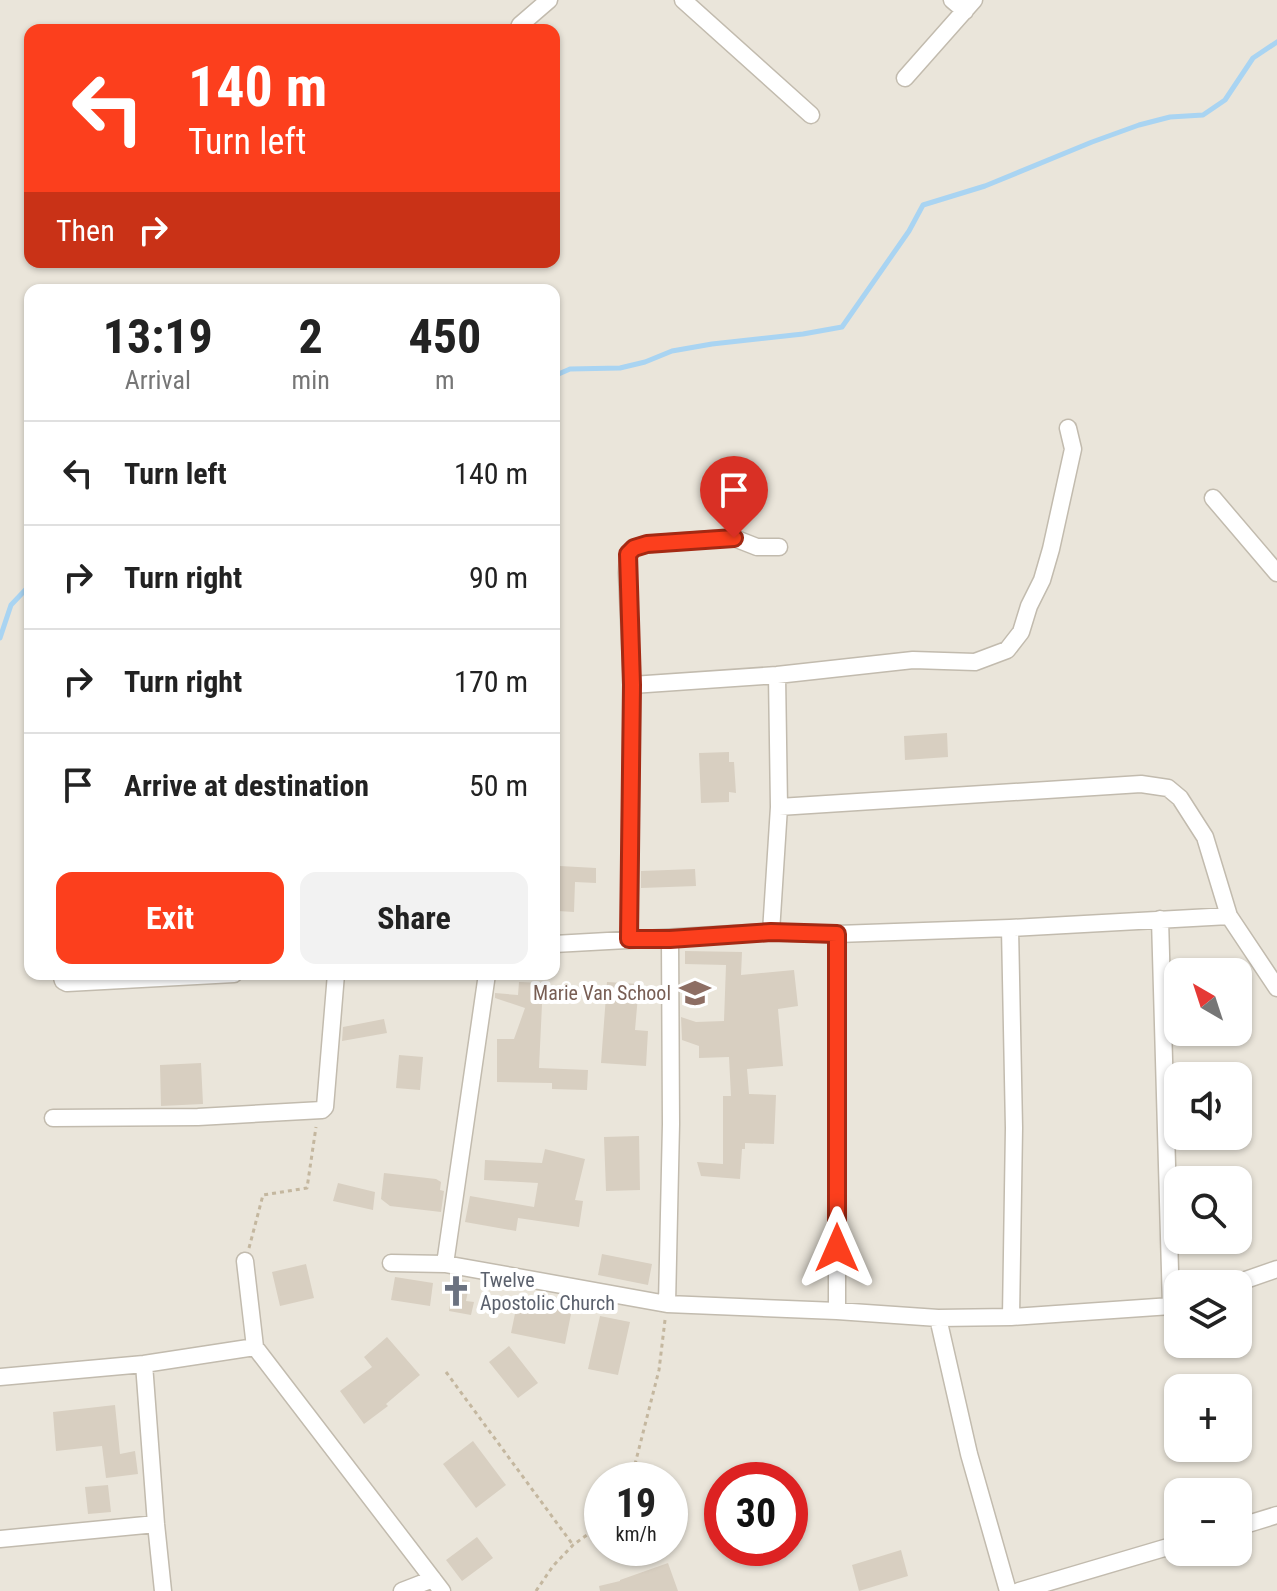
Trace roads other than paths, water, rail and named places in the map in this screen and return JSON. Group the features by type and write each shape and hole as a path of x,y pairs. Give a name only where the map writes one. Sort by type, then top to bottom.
{"street":[{"path":"521,24 549,0"},
{"path":"683,0 811,115"},
{"path":"905,78 964,4"},
{"path":"632,685 777,675 913,660 975,662 1007,650 1021,632 1051,549 1073,449 1068,428"},
{"path":"1213,498 1277,573"},
{"path":"629,939 632,685 628,554 634,548 647,544 734,538 757,547 779,547"},
{"path":"771,932 779,807 777,675"},
{"path":"779,807 1141,784 1168,788 1180,798 1205,837 1229,916 1277,988"},
{"path":"560,944 771,932 837,934 1010,928 1229,916"},
{"path":"1160,919 1174,1270"},
{"path":"1010,928 1014,1128 1011,1317"},
{"path":"837,934 837,1311"},
{"path":"667,1304 671,1124 670,939"},
{"path":"63,980 67,983 123,980"},
{"path":"53,1118 198,1117 318,1111 325,1107 336,980"},
{"path":"445,1264 486,980"},
{"path":"245,1261 255,1347 437,1585 402,1591"},
{"path":"391,1263 445,1264 667,1304 938,1318 1011,1317 1164,1305"},
{"path":"1252,1278 1277,1269"},
{"path":"938,1318 969,1454 1008,1591"},
{"path":"0,1377 144,1364 255,1347"},
{"path":"144,1364 163,1591"},
{"path":"1252,1523 1277,1515"},
{"path":"0,1539 156,1524"},
{"path":"1019,1591 1164,1548"}],"waterway":[{"path":"560,373 570,369 620,368 672,351 842,327 909,231 923,205 985,186 1139,125 1170,117 1203,115 1225,100 1253,58 1277,42"},
{"path":"0,638 11,605 24,591"}],"place":[{"name":"Marie Van School","path":"695,993"},
{"name":"Twelve Apostolic Church","path":"456,1291"}]}
